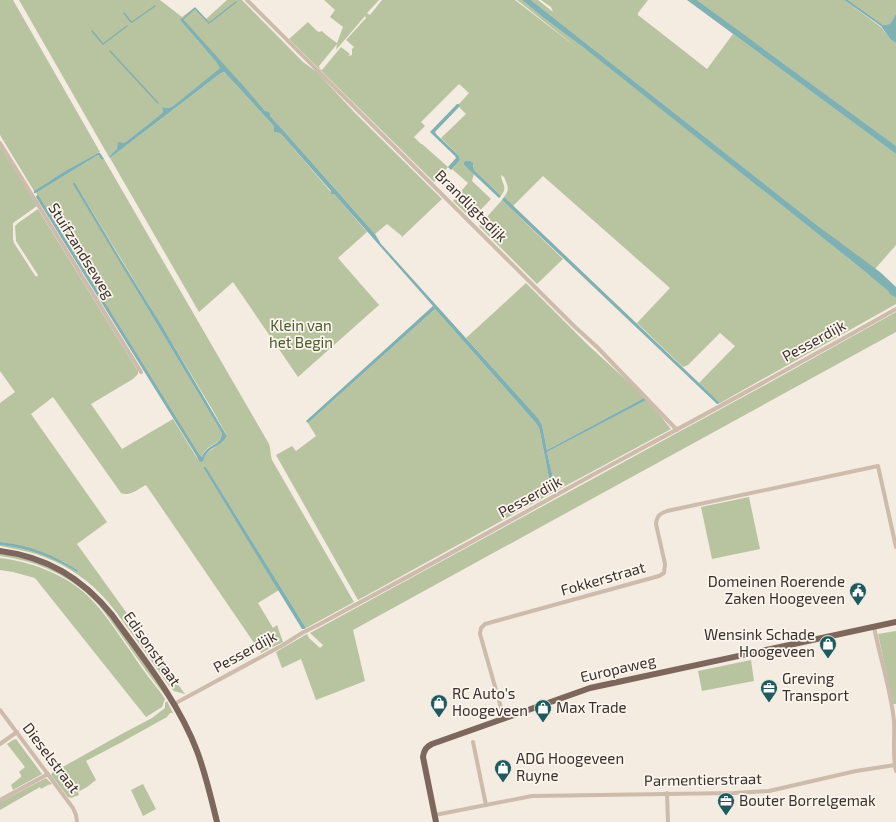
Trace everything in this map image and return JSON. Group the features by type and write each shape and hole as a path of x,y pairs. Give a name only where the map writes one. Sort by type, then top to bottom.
{"main road":[{"name":"Edisonstraat","path":"0,551 21,555 43,562 66,573 88,589 112,614 174,704 191,737 209,787 217,822"},
{"name":"Europaweg","path":"435,819 423,757 425,749 432,744 590,688 896,622"}],"street":[{"name":"Brandligtsdijk","path":"247,0 574,326 597,347 677,430"},
{"name":"Stuifzandseweg","path":"0,142 141,372"},
{"name":"Pesserdijk","path":"174,704 283,645 302,633 318,626 466,546 896,309"},
{"name":"Fokkerstraat","path":"504,718 480,634 481,628 485,624 659,576 664,572 665,564 656,524 657,517 661,513 878,466 896,547"},
{"path":"874,627 894,722 896,771"},
{"name":"Dieselstraat","path":"0,710 73,808 78,822"},
{"path":"0,744 17,732"},
{"path":"473,742 486,805"},
{"name":"Parmentierstraat","path":"435,819 486,805 524,797 769,791 856,771 895,765"},
{"path":"0,800 48,774"},
{"path":"667,793 668,822"}],"green space":[{"path":"0,0 13,0 100,152 65,171 34,191 0,135"},
{"path":"19,0 160,0 182,17 194,8 206,19 227,0 242,0 303,62 317,72 356,114 442,199 401,238 402,236 387,224 375,234 224,65 173,106 169,108 162,107 163,112 161,114 127,141 121,143 115,152 109,157","holes":["182,19 220,61 217,63 180,20"]},
{"path":"324,0 379,0 367,13 370,15 382,0 515,0 580,50 517,0 522,0 586,49 873,278 896,298 896,304 720,403 699,383 735,346 720,333 688,365 683,367 637,323 670,288 543,176 513,206 504,197 508,189 504,177 501,175 504,190 501,196 474,170 474,165 464,165 474,174 472,181 491,199 472,219 453,201 468,183 452,169 460,160 459,156 441,138 466,114 459,107 459,104 469,93 459,84 421,122 425,126 414,137 448,167 434,182 289,39 308,22 317,31 322,31 337,43 343,27 330,17 335,10","holes":["365,16 366,18 346,40 354,47 352,49 352,55 348,56 350,54 341,47 322,70 320,69 319,66 337,44 336,50"]},
{"path":"531,0 538,0 553,12 551,7 541,0 648,0 638,15 707,69 733,34 896,154 896,245 875,269 851,252"},
{"path":"697,0 844,0 881,27 890,39 896,43 896,146"},
{"path":"848,0 896,0 896,14 890,24 883,25"},
{"name":"Klein van het Begin","path":"223,72 272,124 274,127 274,132 281,134 331,192 331,194 334,194 367,232 338,258 379,305 298,377 233,282 199,312 110,158"},
{"path":"0,146 37,206 13,223 14,243 36,277 38,275 16,241 15,226 38,209 138,371 138,374 133,379 91,404 122,449 173,419 199,461 227,436 75,183 140,296 222,433 219,440 204,452 202,457 36,193 98,155 102,160 104,159 269,444 272,460 354,602 306,628 205,467 204,469 279,590 258,603 273,628 277,625 283,642 261,653 146,485 128,494 121,493 53,397 31,414 107,522 77,544 185,694 174,691 169,686 113,608 87,581 71,570 53,561 33,553 0,546 11,546 31,551 58,562 77,572 79,571 64,562 12,544 0,542 0,403 15,392 0,371"},
{"path":"502,200 563,259 537,284 479,226"},
{"path":"526,283 589,346 647,399 671,429 556,491 547,452 645,400 644,398 547,450 542,425 538,418 466,338"},
{"path":"435,309 539,428 552,493 358,600 276,455 292,446 296,451 316,436 308,423"},
{"path":"896,312 896,332 353,630 365,681 316,700 301,659 282,668 276,652 307,634 309,638 320,648 323,645 310,633"},
{"path":"749,497 760,549 712,559 701,507"},
{"path":"0,554 39,562 59,571 80,585 101,605 132,646 166,697 107,615 89,595 59,574 36,564 0,556"},
{"path":"0,558 23,562 56,574 86,594 105,615 163,696 165,699 162,707 146,717 35,578 0,570"},
{"path":"896,631 896,704 893,704 878,634"},
{"path":"751,660 754,681 702,691 698,671"},
{"path":"167,701 173,713 170,713 167,717 86,761 96,780 78,792 79,795 71,798 68,797 51,775 52,773 152,718 165,708 165,703"},
{"path":"16,739 42,774 13,790 11,785 21,777 19,772 25,767 7,744"},
{"path":"46,778 52,784 41,789 40,787 0,810 0,802"},
{"path":"143,784 156,809 143,816 131,790"}],"water":[{"path":"522,0 531,0 818,226 880,272 896,287 896,298 863,270"},
{"path":"687,0 697,0 888,140 896,146 896,154"},
{"path":"844,0 848,0 883,25 890,24 896,14 896,43 890,39 881,26"},
{"path":"182,18 265,111 269,112 270,116 375,234 381,244 538,418 542,425 547,450 644,398 646,400 547,452 556,491 552,493 539,428 435,309 308,423 306,421 433,306 334,194 331,194 331,191 281,134 274,132 274,127 272,124 224,72 110,158 109,157 117,149 118,142 123,143 127,141 161,114 163,112 162,107 169,108 173,106 220,68 180,20"},
{"path":"457,104 460,105 458,108 435,132 459,156 460,160 451,170 448,167 456,158 455,156 430,132"},
{"path":"100,153 104,159 102,160 98,155 34,193 34,191 65,171"},
{"path":"465,161 470,161 473,163 474,170 501,196 499,198 464,165"},
{"path":"73,183 75,183 227,436 222,442 205,455 202,462 199,461 36,197 38,195 202,457 207,450 217,443 222,433"},
{"path":"504,197 720,403 717,404 502,200"},
{"path":"204,467 206,467 306,628 302,629"},
{"path":"0,542 31,548 60,560 79,571 77,572 58,562 31,551 0,545"}],"waterway":[{"path":"183,19 195,8 209,23 236,2"},
{"path":"124,13 132,22 155,6"},
{"path":"92,31 103,44 127,26"},
{"path":"110,51 158,103"}],"place":[{"name":"Domeinen Roerende Zaken Hoogeveen","path":"858,606"},
{"name":"Wensink Schade Hoogeveen","path":"828,659"},
{"name":"Greving Transport","path":"769,703"},
{"name":"RC Auto's Hoogeveen","path":"439,718"},
{"name":"Max Trade","path":"543,723"},
{"name":"ADG Hoogeveen Ruyne","path":"503,783"},
{"name":"Bouter Borrelgemak","path":"726,816"}]}
